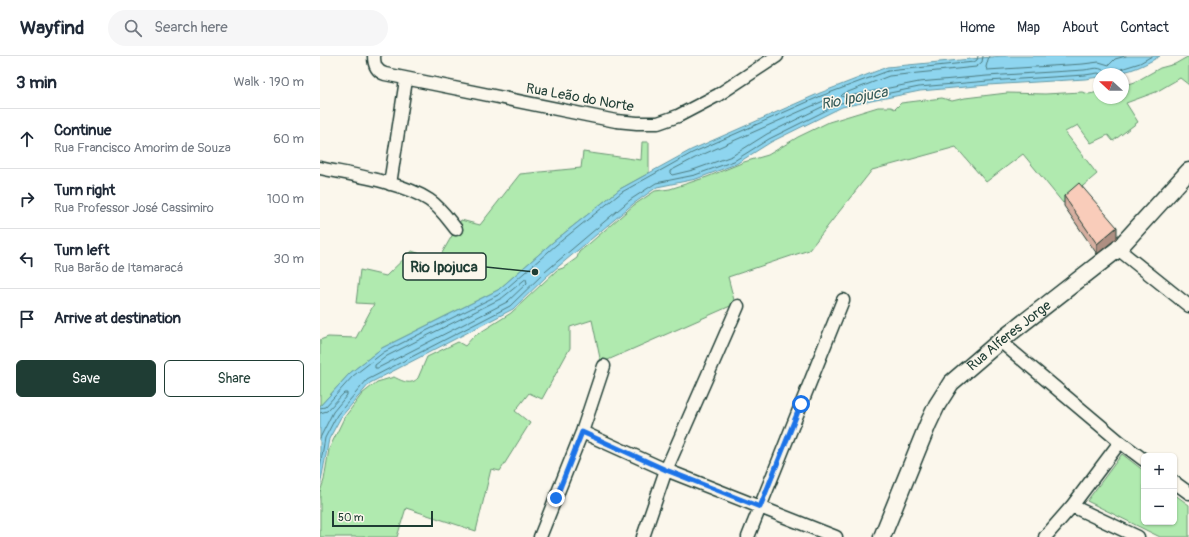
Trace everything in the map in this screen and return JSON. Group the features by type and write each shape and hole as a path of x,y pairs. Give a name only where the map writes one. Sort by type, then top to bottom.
{"street":[{"name":"Rua Leão do Norte","path":"374,56 374,64 379,72 406,80 616,121 637,123 658,123 678,116 718,95 777,56"},
{"path":"390,184 406,80"},
{"path":"320,168 390,184 417,193 430,200 456,229"},
{"name":"Rua Alferes Jorge","path":"882,537 937,405 951,383 1000,341 1118,249 1189,171"},
{"path":"1118,249 1189,306"},
{"path":"748,537 843,300"},
{"path":"643,537 666,470 738,306"},
{"path":"1000,341 1120,442 1141,458"},
{"path":"540,537 582,432 604,366"},
{"path":"582,432 666,470 836,537"},
{"path":"1045,537 1072,506 1120,442"},
{"path":"1177,484 1189,494"},
{"path":"1072,506 1138,537"}],"green space":[{"path":"1189,56 1189,85 1180,78 1156,92 1129,102 1129,84 1160,68 1175,64"},
{"path":"1082,92 1089,94 1093,93 1093,104 1127,104 1138,122 1113,141 1108,135 1091,143 1078,125 1065,132 1097,174 1063,203 1023,154 986,182 956,147 872,170 809,250 728,277 735,304 601,363 592,320 570,327 570,348 542,399 529,393 515,411 530,423 500,471 491,469 476,531 406,508 397,537 320,537 320,492 324,480 329,449 344,418 362,394 377,382 394,377 406,382 412,382 418,378 427,357 458,342 465,346 473,337 511,313 557,270 563,268 577,258 579,252 634,205 655,191 670,189 707,177 744,162 768,155 798,137 829,122 878,107 891,107 895,109 901,103 942,98 952,101 1007,93 1045,94"},
{"path":"642,142 649,142 649,173 620,189 553,242 498,290 382,348 350,373 320,406 320,340 328,337 356,338 374,304 356,303 360,270 386,276 412,251 438,260 461,220 480,225 520,174 581,168 583,152 641,160"},
{"path":"1122,454 1141,469 1141,525 1177,525 1177,496 1189,505 1189,537 1160,537 1087,501"}],"water":[{"name":"Rio Ipojuca","path":"1002,56 1160,56 1129,71 1129,68 1093,68 1093,78 920,91 842,107 771,142 736,164 696,179 657,187 633,204 547,276 513,309 370,383 341,417 329,439 320,486 320,406 350,373 382,348 498,290 553,242 620,189 691,150 820,93 887,67"}],"building":[{"path":"1079,183 1117,227 1097,244 1064,196"}],"place":[{"name":"Rio Ipojuca","path":"535,272"}],"route":[{"path":"556,498 582,432 666,470 760,507 801,404"}]}
